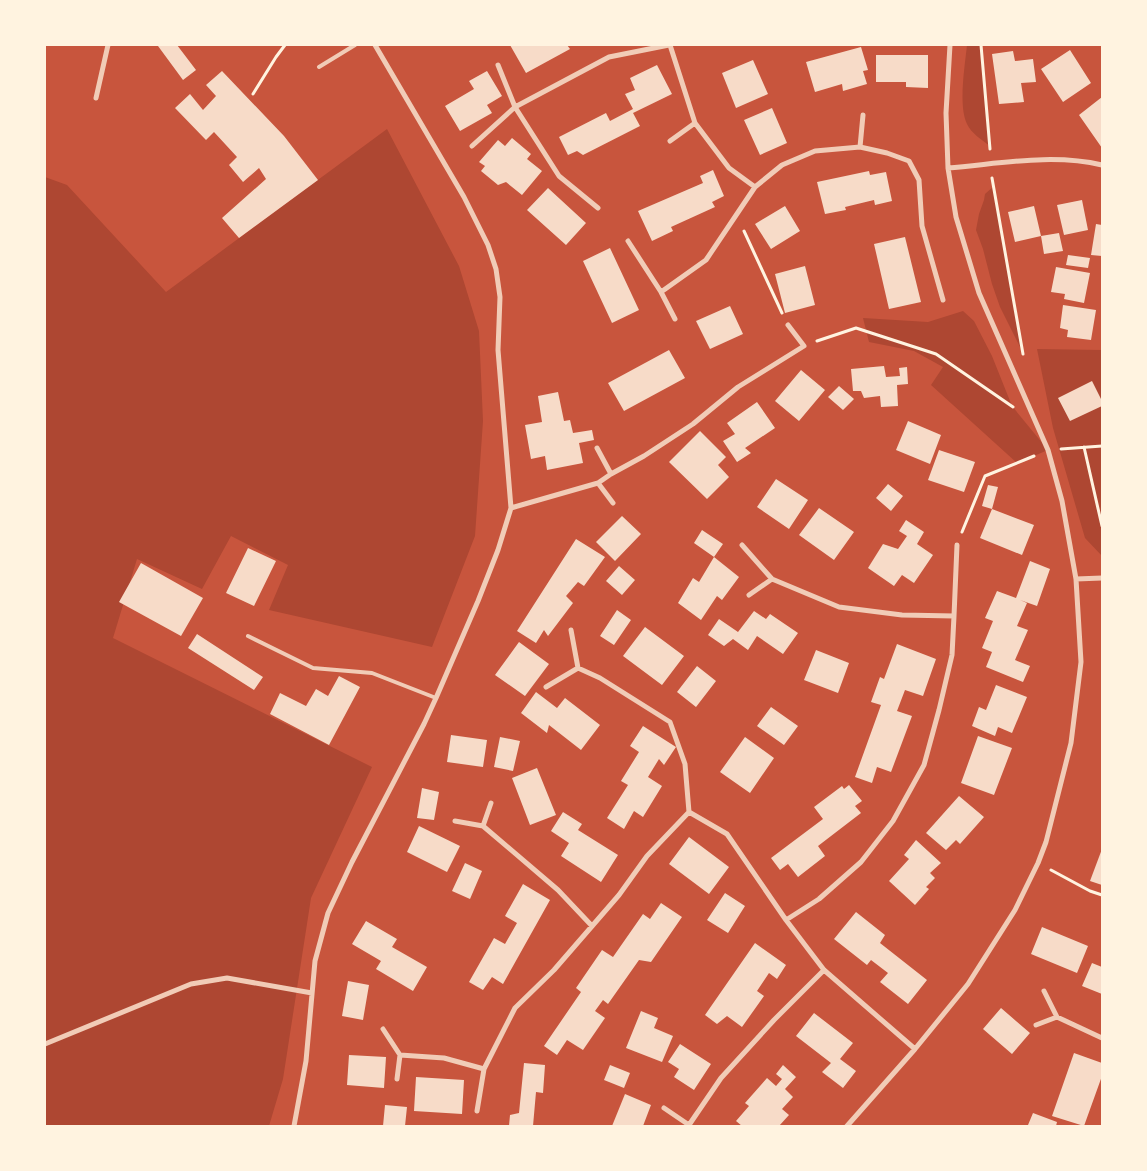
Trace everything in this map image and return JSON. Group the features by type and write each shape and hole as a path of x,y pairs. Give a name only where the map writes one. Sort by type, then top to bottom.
{"street":[{"path":"96,98 108,45"},
{"path":"294,1126 306,1061 315,961 328,913 436,698 478,601 498,550 511,508 498,350 500,297 496,270 488,245 464,197 375,45"},
{"path":"472,146 515,108 609,57 669,45 695,123 730,168 755,187"},
{"path":"847,1126 915,1049 968,984 1016,910 1046,842 1071,743 1081,662 1076,579 1062,501 1048,450 979,292 956,217 948,168 946,113 950,45"},
{"path":"498,65 515,108 560,176 598,208"},
{"path":"860,147 863,115"},
{"path":"670,141 695,123"},
{"path":"662,292 706,260 755,187 782,165 815,150 860,147 909,160 920,180 922,226 943,300"},
{"path":"948,168 1032,159 1089,162 1102,165"},
{"path":"628,241 662,292 675,318"},
{"path":"511,508 598,483 693,424 738,387 804,346 788,326"},
{"path":"597,448 611,474"},
{"path":"598,483 613,503"},
{"path":"786,920 820,898 860,862 893,821 924,764 952,656 957,544"},
{"path":"742,545 772,578 839,607 902,614 954,616"},
{"path":"749,595 772,578"},
{"path":"1076,579 1102,578"},
{"path":"571,630 578,668"},
{"path":"546,687 578,668"},
{"path":"477,1111 484,1068 515,1008 554,970 619,895 647,856 689,812 685,764 670,722 600,678 578,668"},
{"path":"483,826 491,803"},
{"path":"689,812 727,834 786,920 824,970 915,1049"},
{"path":"455,821 483,826 558,890 592,926"},
{"path":"664,1108 689,1126 721,1078 774,1020 824,970"},
{"path":"45,1044 191,984 227,978 312,993"},
{"path":"1044,991 1057,1017 1102,1038"},
{"path":"1036,1025 1057,1017"},
{"path":"383,1029 400,1055 396,1079"},
{"path":"400,1055 444,1058 484,1068"}],"lane":[{"path":"319,67 355,45"},
{"path":"248,636 313,668 372,673 436,698"}],"path":[{"path":"253,94 285,45"},
{"path":"981,45 990,164 1025,362"},
{"path":"736,214 788,326"},
{"path":"804,346 856,328 936,354 1012,406 1018,414"},
{"path":"957,544 985,476 1048,450 1102,446"},
{"path":"1084,447 1102,526"},
{"path":"1038,863 1090,891 1102,895"}],"shaded area":[{"path":"967,45 980,45 990,146 971,130 964,116 963,85"},
{"path":"387,129 459,266 479,331 483,421 475,536 432,647 269,610 288,565 231,536 202,589 137,559 113,638 372,767 311,898 283,1079 269,1126 45,1126 45,177 67,185 166,292"},
{"path":"994,186 1023,353 1000,307 976,230 985,194"},
{"path":"963,311 974,321 992,356 1012,406 1048,450 1017,463 931,385 943,367 914,351 869,342 863,318 928,322"},
{"path":"1037,349 1102,350 1102,556 1085,538 1053,428"}],"building":[{"path":"159,45 177,45 196,70 183,80"},
{"path":"510,45 567,45 570,49 526,73"},
{"path":"861,47 868,70 863,71 867,84 843,91 842,84 815,92 806,62"},
{"path":"1070,50 1091,83 1063,102 1041,69"},
{"path":"1013,51 1015,61 1033,59 1036,82 1021,83 1024,102 999,104 992,54"},
{"path":"876,55 928,55 928,88 906,87 906,82 876,82"},
{"path":"753,60 768,94 736,108 722,73"},
{"path":"657,65 672,94 633,113 640,126 583,155 577,151 568,155 559,137 606,113 610,121 633,109 625,94 635,90 630,78"},
{"path":"222,71 284,136 318,180 239,238 222,218 266,179 259,168 243,182 229,165 237,157 214,132 206,140 175,108 190,94 203,110 216,96 206,85"},
{"path":"487,71 502,96 487,105 492,113 460,131 445,106 474,89 469,81"},
{"path":"1102,97 1102,148 1079,115"},
{"path":"772,108 787,143 760,155 744,120"},
{"path":"512,138 531,154 527,159 542,171 522,195 506,182 498,185 481,171 485,166 479,162 498,140 505,146"},
{"path":"713,170 724,196 712,202 715,207 671,227 673,231 652,241 638,211 703,183 700,176"},
{"path":"869,171 870,175 886,172 892,201 875,205 874,200 845,207 846,210 825,214 817,182"},
{"path":"548,188 586,223 566,245 527,210"},
{"path":"1082,200 1088,230 1064,235 1057,205"},
{"path":"785,206 800,231 771,249 755,224"},
{"path":"1034,206 1041,236 1015,242 1008,212"},
{"path":"1096,224 1102,225 1102,256 1091,255"},
{"path":"1059,233 1063,251 1044,254 1041,236"},
{"path":"905,237 921,302 889,309 874,244"},
{"path":"610,248 639,310 612,323 583,261"},
{"path":"1068,255 1090,258 1088,268 1066,265"},
{"path":"805,266 815,305 785,313 775,274"},
{"path":"1056,267 1090,273 1084,303 1064,299 1065,294 1051,292"},
{"path":"1063,305 1096,310 1091,340 1067,337 1068,330 1060,328"},
{"path":"730,306 743,334 710,349 696,321"},
{"path":"669,350 685,378 624,411 608,383"},
{"path":"884,366 886,377 900,376 899,368 907,367 908,384 897,385 898,406 881,407 880,396 864,398 861,391 853,391 851,369"},
{"path":"801,370 825,390 799,421 775,401"},
{"path":"1092,381 1102,401 1102,406 1070,421 1058,398"},
{"path":"839,386 854,399 843,410 828,397"},
{"path":"558,392 564,421 570,420 573,433 592,430 594,440 579,443 583,463 547,470 545,456 531,459 525,425 542,422 538,396"},
{"path":"757,402 775,428 745,448 751,453 737,462 723,441 735,434 727,423"},
{"path":"908,421 941,435 930,464 896,450"},
{"path":"700,431 726,457 718,465 729,477 707,499 669,462"},
{"path":"939,450 975,462 964,492 928,480"},
{"path":"776,479 808,500 789,529 757,507"},
{"path":"888,484 903,496 891,511 876,498"},
{"path":"988,485 998,487 992,509 982,506"},
{"path":"819,508 854,532 834,560 799,535"},
{"path":"992,509 1034,525 1022,555 980,538"},
{"path":"622,516 641,534 615,561 596,542"},
{"path":"906,520 924,532 917,544 933,555 914,583 902,575 894,586 868,568 883,544 898,549 907,536 899,531"},
{"path":"702,530 723,544 714,557 694,543"},
{"path":"576,539 605,557 584,586 578,582 566,596 573,603 548,636 544,630 536,643 517,631"},
{"path":"248,548 276,561 254,606 226,593"},
{"path":"714,557 739,577 722,600 717,596 701,620 678,603 693,578 699,582"},
{"path":"1030,561 1050,569 1037,606 1020,600 1027,603 1017,626 1028,630 1015,660 1030,666 1023,682 986,667 992,652 982,648 993,621 985,618 997,591 1016,598"},
{"path":"141,563 203,598 181,636 119,602"},
{"path":"619,566 635,580 622,595 606,581"},
{"path":"617,610 631,620 614,645 600,636"},
{"path":"754,611 766,619 770,614 798,633 783,654 757,636 748,650 733,639 724,646 708,635 719,619 738,632"},
{"path":"645,627 684,656 662,685 623,656"},
{"path":"197,634 263,677 254,690 188,648"},
{"path":"519,642 549,664 525,696 495,675"},
{"path":"897,644 936,659 923,696 905,690 897,711 912,716 891,772 877,767 872,783 855,777 881,705 871,702 880,677 884,679"},
{"path":"816,650 849,663 838,693 804,680"},
{"path":"697,666 716,681 696,707 677,692"},
{"path":"339,676 360,687 329,745 270,714 280,693 306,706 316,689 328,696"},
{"path":"996,685 1027,697 1012,733 998,727 995,736 972,726 979,707 986,710"},
{"path":"536,692 557,708 565,698 600,725 581,750 549,725 547,733 521,713"},
{"path":"771,707 798,726 784,745 757,726"},
{"path":"643,726 676,747 664,765 659,759 648,777 662,786 643,817 634,811 624,829 607,818 628,785 621,781 639,752 630,746"},
{"path":"451,735 487,740 483,767 447,762"},
{"path":"978,736 1012,748 994,795 961,783"},
{"path":"500,737 520,741 513,771 494,767"},
{"path":"745,737 774,758 750,793 720,772"},
{"path":"537,768 556,815 530,825 512,778"},
{"path":"849,785 862,801 855,806 861,813 818,846 825,856 798,877 788,864 780,870 771,858 823,819 814,807 842,786 844,789"},
{"path":"422,788 439,792 434,820 417,818"},
{"path":"959,796 984,817 960,844 956,840 946,850 926,833"},
{"path":"563,812 582,824 578,830 618,855 601,882 561,856 569,843 551,831"},
{"path":"419,826 460,846 447,872 407,852"},
{"path":"689,837 729,867 709,894 669,864"},
{"path":"916,840 941,863 930,873 935,878 926,887 929,889 915,905 889,881 909,859 904,855"},
{"path":"1102,849 1102,885 1090,881"},
{"path":"465,863 482,871 470,899 452,891"},
{"path":"523,884 550,900 503,984 492,977 483,990 469,982 494,938 505,944 517,923 505,916"},
{"path":"725,893 745,906 728,933 707,920"},
{"path":"661,903 682,917 651,962 639,960 608,1004 603,1000 595,1011 605,1018 583,1050 567,1040 557,1055 544,1046 581,992 576,988 602,950 613,957 643,914 650,919"},
{"path":"856,912 885,935 880,943 927,980 908,1004 880,982 888,973 871,960 867,965 834,939"},
{"path":"366,921 397,939 392,947 427,967 413,991 376,969 381,961 352,944"},
{"path":"1042,927 1088,946 1077,973 1031,954"},
{"path":"755,943 786,965 777,979 769,973 757,991 764,996 742,1027 727,1016 717,1024 705,1015"},
{"path":"1092,963 1102,967 1102,994 1082,986"},
{"path":"348,981 369,985 363,1020 342,1016"},
{"path":"1001,1008 1030,1033 1012,1054 983,1029"},
{"path":"641,1011 658,1018 654,1028 673,1036 662,1062 626,1048"},
{"path":"814,1013 853,1043 840,1059 856,1071 843,1088 822,1072 831,1063 796,1036"},
{"path":"680,1044 711,1064 694,1090 674,1077 679,1069 668,1062"},
{"path":"1074,1053 1102,1063 1102,1076 1084,1126 1052,1116"},
{"path":"349,1055 386,1057 384,1088 347,1085"},
{"path":"524,1063 545,1065 543,1093 536,1092 533,1126 509,1126 510,1115 519,1113"},
{"path":"610,1065 630,1073 624,1088 604,1080"},
{"path":"783,1065 796,1077 785,1089 793,1097 782,1109 789,1115 779,1126 742,1126 736,1121 749,1106 745,1103 767,1078 776,1086 782,1079 776,1074"},
{"path":"416,1077 464,1080 462,1114 414,1111"},
{"path":"625,1094 651,1105 643,1126 612,1126"},
{"path":"385,1105 407,1107 405,1126 383,1126"},
{"path":"1033,1113 1057,1122 1056,1126 1028,1125"}]}
